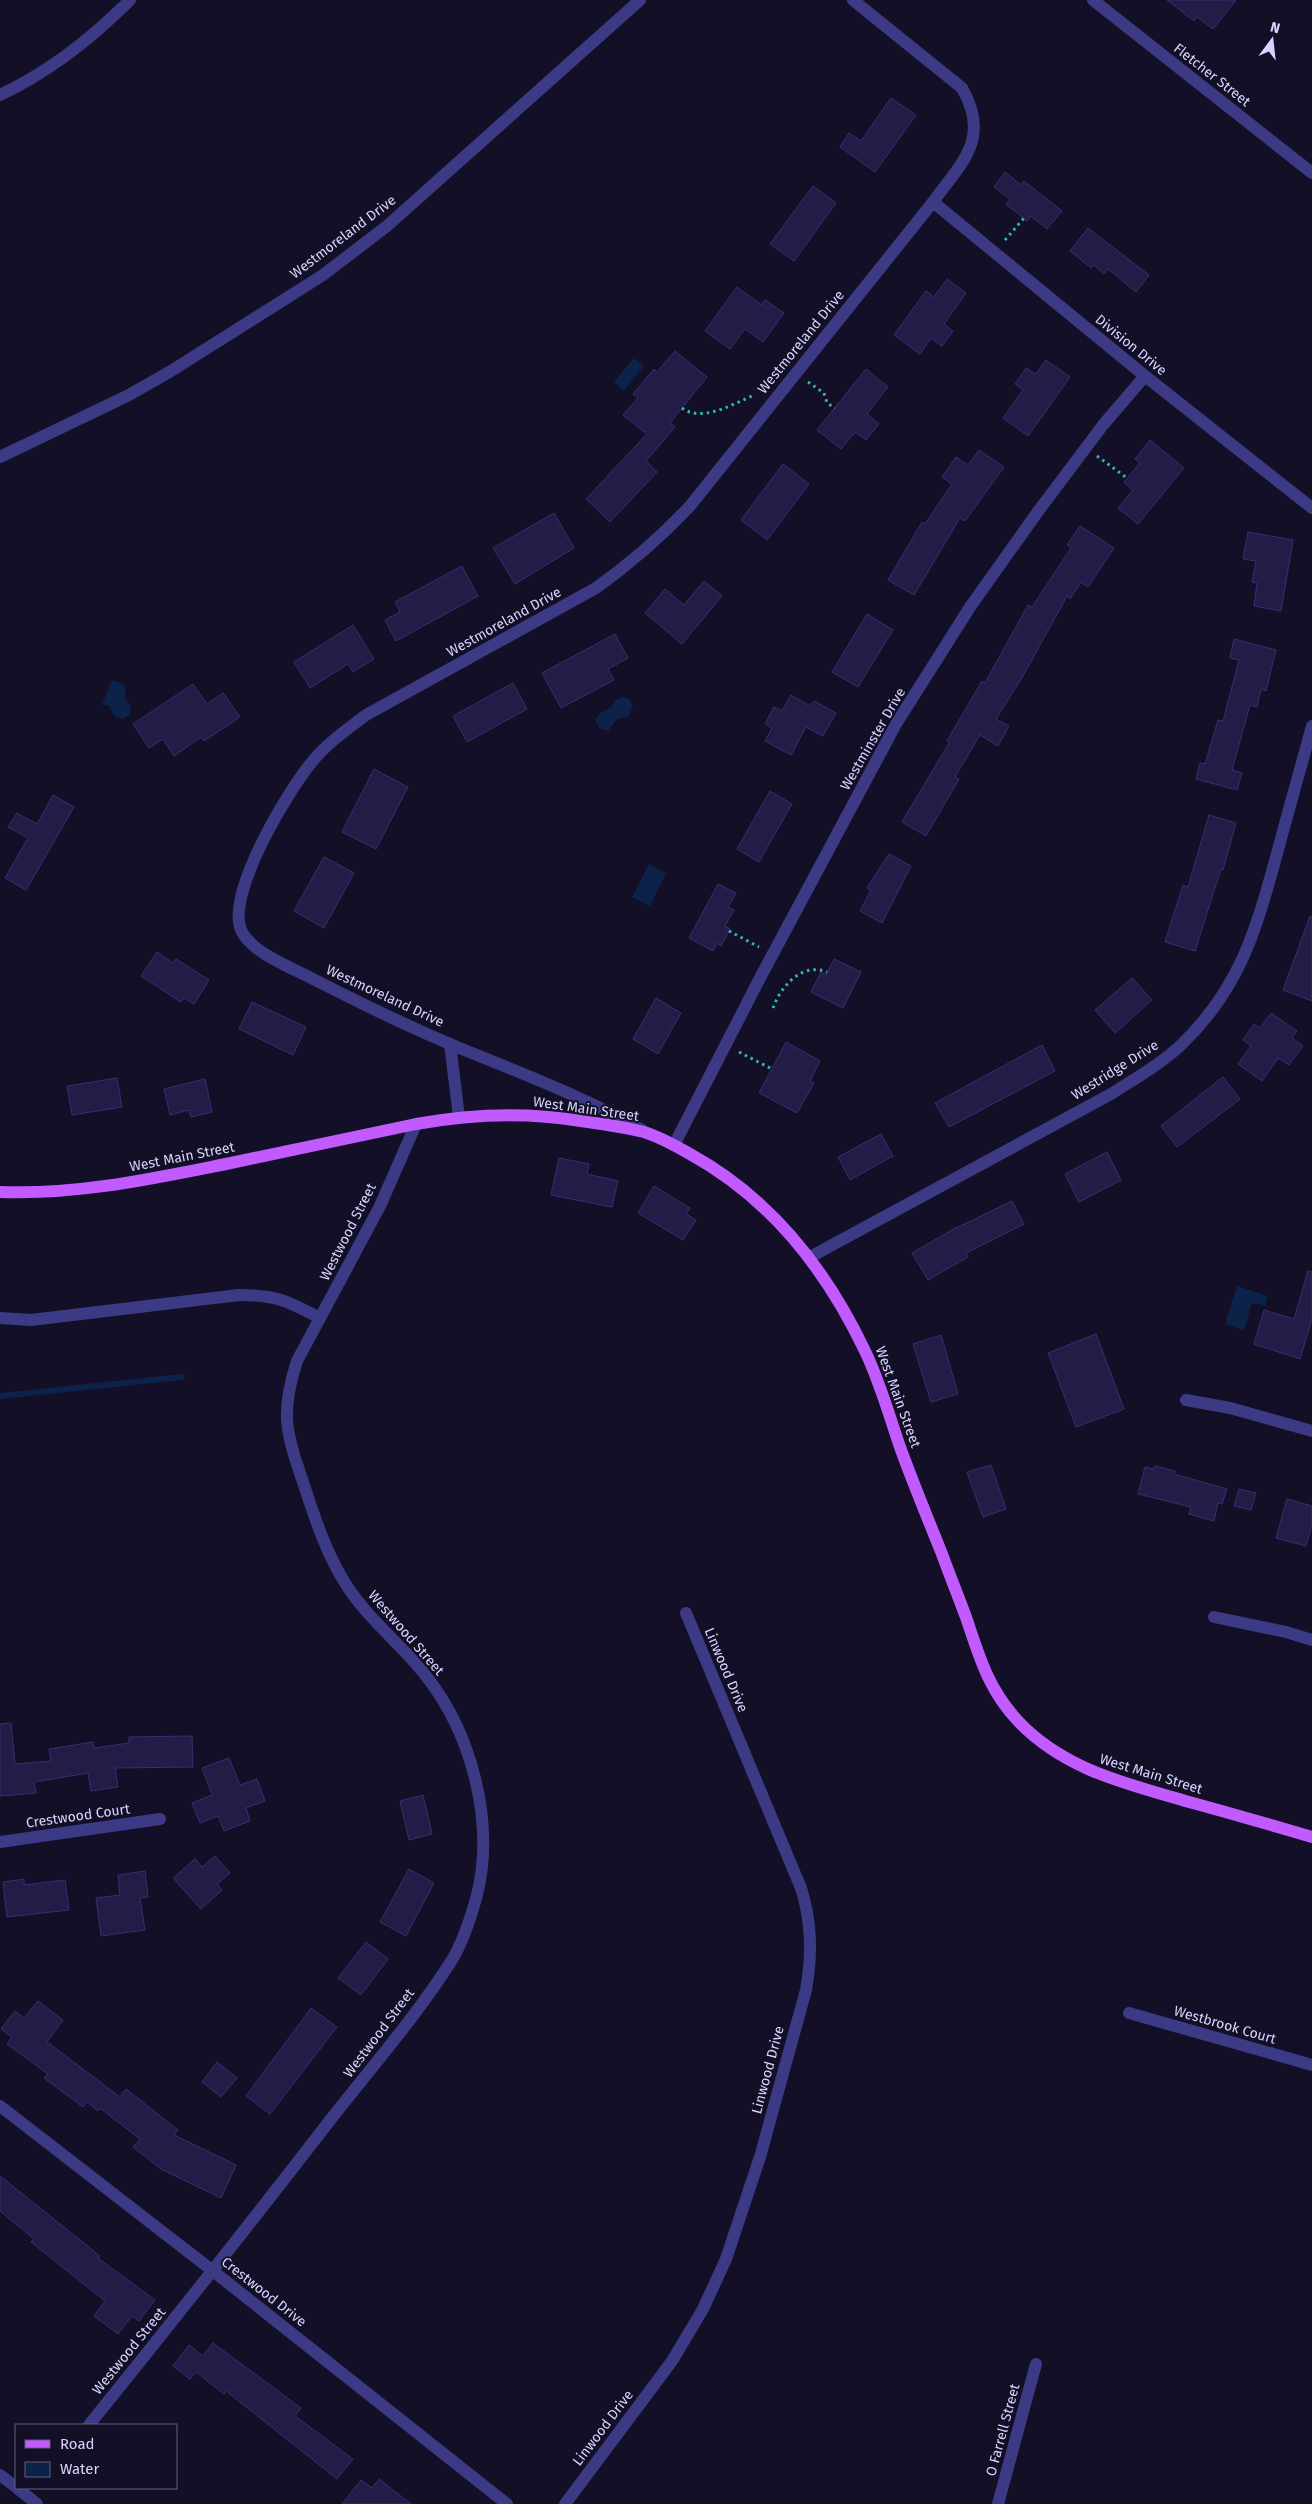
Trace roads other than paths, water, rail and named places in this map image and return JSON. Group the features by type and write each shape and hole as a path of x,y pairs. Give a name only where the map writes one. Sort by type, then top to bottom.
{"main road":[{"name":"West Main Street","path":"0,1192 60,1192 90,1189 162,1177 416,1124 459,1117 516,1115 558,1117 646,1133 674,1145 719,1170 779,1220 810,1257 838,1299 866,1351 885,1399 901,1448 985,1673 1000,1698 1019,1722 1042,1742 1100,1776 1312,1837"}],"street":[{"path":"0,95 46,69 84,42 130,0"},
{"name":"Westmoreland Drive","path":"0,457 129,395 171,371 323,275 387,226 640,0"},
{"name":"Westmoreland Drive","path":"646,1133 560,1089 450,1044 374,1010 289,966 248,941 241,930 238,915 242,894 256,856 296,782 317,755 338,735 366,715 596,588 630,564 662,536 690,506 932,202 969,151 975,134 969,101 962,88 853,0"},
{"name":"Fletcher Street","path":"1093,0 1312,173"},
{"name":"Division Drive","path":"932,202 1145,376 1312,508"},
{"name":"Westminster Drive","path":"674,1145 773,954 896,724 970,607 1039,510 1086,448 1145,376"},
{"name":"Westridge Drive","path":"810,1257 1111,1094 1153,1067 1182,1044 1206,1018 1228,988 1242,963 1256,929 1312,726"},
{"path":"450,1044 459,1117"},
{"name":"Westwood Street","path":"90,2424 213,2271 404,2026 453,1958 468,1927 478,1892 482,1855 481,1819 474,1776 464,1745 448,1709 427,1676 370,1617 347,1586 321,1534 288,1436 286,1408 289,1384 297,1361 380,1206 416,1124"},
{"path":"0,1318 31,1320 239,1295 264,1295 282,1298 320,1318"},
{"path":"1186,1400 1230,1408 1312,1431"},
{"name":"Linwood Drive","path":"565,2504 672,2361 703,2309 722,2267 760,2156 806,1990 810,1964 810,1932 801,1888 686,1613"},
{"path":"1214,1617 1286,1632 1312,1640"},
{"name":"Crestwood Court","path":"0,1842 160,1819"},
{"name":"Westbrook Court","path":"1129,2013 1312,2065"},
{"name":"Crestwood Drive","path":"0,2106 213,2271 507,2504"},
{"name":"O Farrell Street","path":"998,2504 1036,2364"},
{"path":"0,2475 12,2485"},
{"path":"17,2489 38,2504"}],"water":[{"path":"634,358 644,366 624,391 614,382"},
{"path":"114,680 125,685 125,697 131,707 129,715 123,719 114,716 109,705 102,705 110,684"},
{"path":"622,697 629,699 633,706 628,717 617,719 608,731 600,729 595,720 600,713 611,707 614,701"},
{"path":"649,864 666,873 650,906 632,897"},
{"path":"1237,1286 1268,1296 1265,1306 1252,1303 1244,1330 1225,1324"}],"waterway":[{"path":"0,1396 182,1377"}]}
